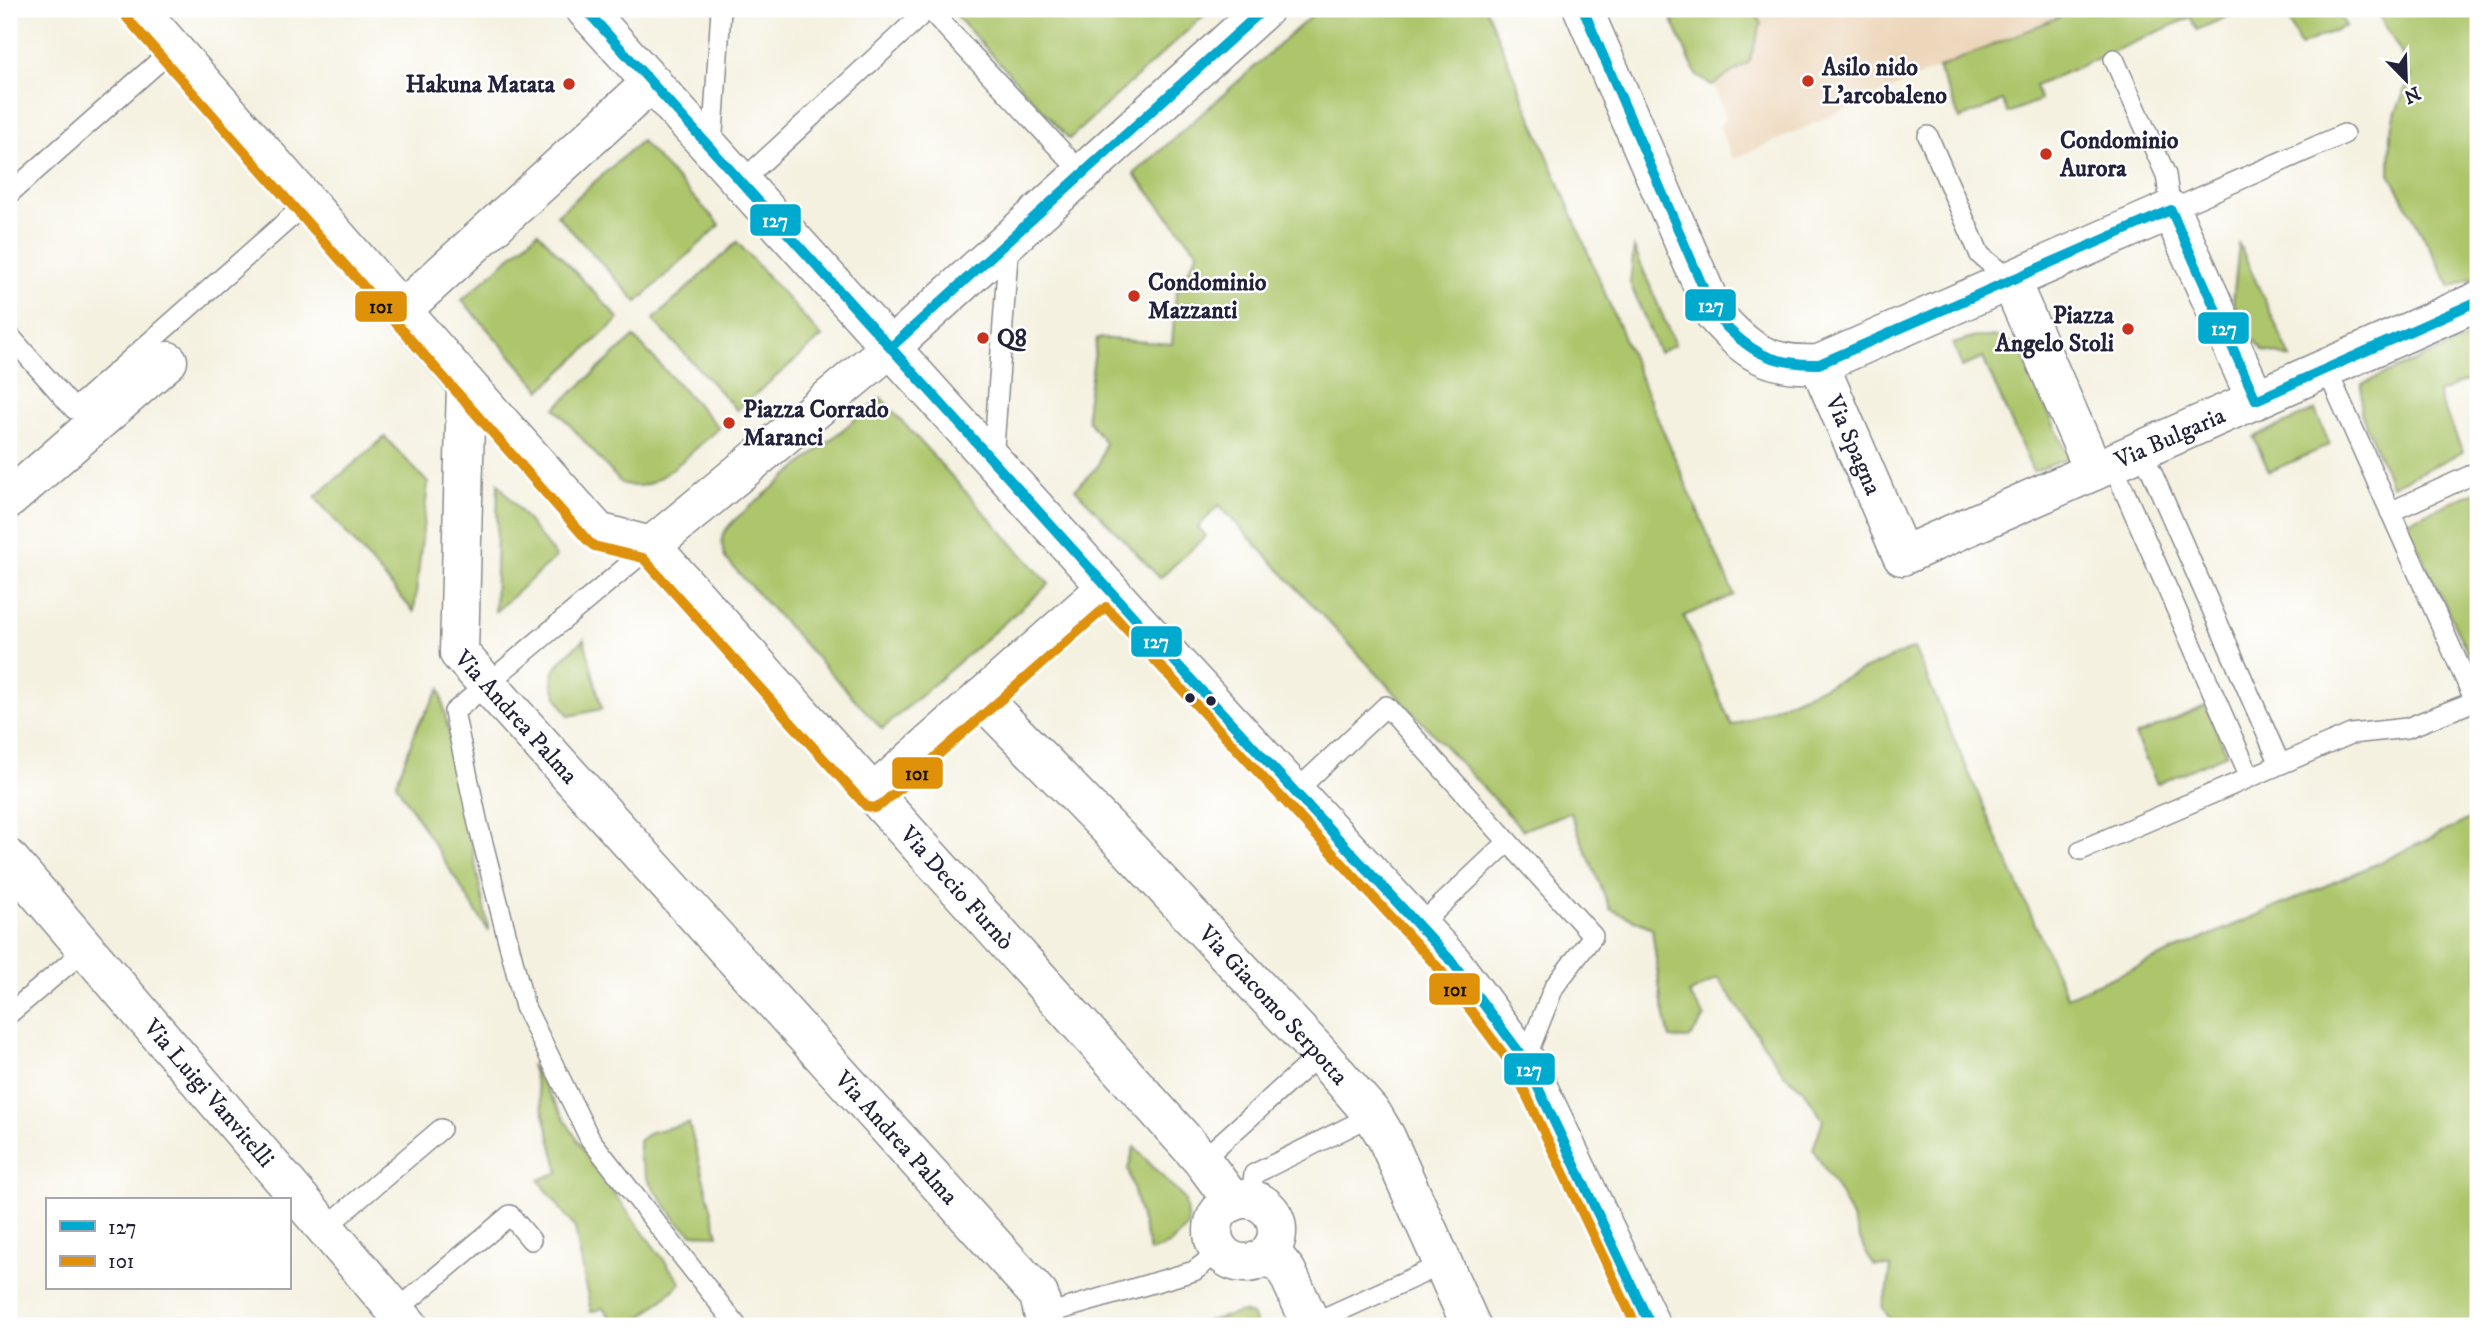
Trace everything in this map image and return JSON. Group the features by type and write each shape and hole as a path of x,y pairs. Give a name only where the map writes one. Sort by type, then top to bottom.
{"street":[{"path":"138,9 598,532 651,546 890,348 1264,9"},
{"path":"585,9 1107,587 1453,963 1525,1060 1651,1326"},
{"name":"Via Spagna","path":"1583,9 1715,315 1739,342 1763,357 1796,366 1819,365 1902,556"},
{"path":"402,310 652,82"},
{"path":"1819,365 2171,210 2256,400"},
{"path":"2010,281 2116,462"},
{"name":"Via Bulgaria","path":"1902,556 2478,301"},
{"path":"9,499 168,361"},
{"name":"Via Andrea Palma","path":"466,384 459,653 1039,1295 1045,1321"},
{"name":"Via Decio Furnò","path":"651,546 1241,1201"},
{"path":"873,794 1107,587"},
{"name":"Via Giacomo Serpotta","path":"981,698 1129,849 1320,1054 1373,1115 1386,1138 1471,1326"},
{"name":"Via Luigi Vanvitelli","path":"9,859 403,1319"},
{"path":"1241,1201 1265,1206 1275,1220 1276,1236 1270,1251 1257,1261 1232,1261 1220,1251 1213,1236 1215,1219 1220,1212 1241,1201"},
{"path":"1270,1251 1287,1272 1311,1325"}],"lane":[{"path":"712,149 721,9"},
{"path":"742,181 929,9 1082,173"},
{"path":"9,194 172,50"},
{"path":"2114,59 2166,175 2171,210 2344,134"},
{"path":"1928,136 1980,256 2010,281"},
{"path":"9,335 74,408 307,203"},
{"path":"993,461 1009,240"},
{"path":"2081,850 2351,734 2407,728 2476,701 2326,369"},
{"path":"2116,462 2280,764"},
{"path":"2116,462 2250,776"},
{"path":"2390,512 2478,472"},
{"path":"651,546 454,712 478,824 525,1007 590,1139 737,1326"},
{"path":"1296,791 1386,706 1593,936 1554,987 1525,1060"},
{"path":"1419,926 1508,842"},
{"path":"9,1014 86,950"},
{"path":"1202,1160 1320,1054"},
{"path":"1241,1201 1254,1174 1373,1115"},
{"path":"325,1228 441,1129"},
{"path":"403,1319 510,1215 531,1240"},
{"path":"1045,1321 1194,1271 1220,1251"},
{"path":"1311,1325 1443,1264"}],"shaded area":[{"name":"Asilo nido L'arcobaleno","path":"1667,9 2062,9 2064,13 1733,159 1719,126 1726,118 1713,85 1697,76"}],"green space":[{"path":"950,9 1211,9 1069,139"},
{"path":"1319,9 1486,9 1734,595 1684,616 1732,726 1914,648 2067,997 2383,861 2478,815 2478,1326 1894,1326 1882,1306 1891,1267 1875,1266 1871,1260 1845,1204 1813,1149 1823,1120 1803,1089 1784,1074 1718,978 1689,994 1705,1017 1689,1039 1670,1038 1661,999 1652,928 1610,909 1570,812 1523,830 1219,505 1198,527 1206,536 1160,578 1075,489 1098,466 1105,443 1088,420 1087,404 1097,338 1172,344 1176,294 1198,252 1134,174"},
{"path":"1667,9 1754,9 1761,24 1749,62 1712,85 1697,76"},
{"path":"2062,9 2226,9 2229,16 2197,30 2191,17 2035,86 2040,100 2008,113 2002,101 1960,119 1938,68 2059,17 2064,13"},
{"path":"2284,9 2336,9 2346,26 2300,46"},
{"path":"2379,9 2471,9 2478,24 2478,276 2451,287 2390,174 2391,133 2396,111 2411,78 2400,51 2379,16"},
{"path":"641,141 720,225 637,302 557,215"},
{"path":"538,232 619,319 541,390 462,300"},
{"path":"737,242 822,337 737,410 653,320"},
{"path":"2239,244 2291,358 2264,351 2250,336 2233,302"},
{"path":"1634,248 1675,345 1659,353 1630,283"},
{"path":"2478,334 2478,376 2437,393 2463,452 2392,486 2361,413 2362,384"},
{"path":"634,337 719,428 665,474 648,484 638,486 621,483 555,408"},
{"path":"1975,337 1999,337 2018,346 2069,458 2033,472 1983,358 1962,367 1953,344"},
{"path":"881,398 1049,584 882,729 725,558 722,544 723,534 739,516"},
{"path":"2315,410 2330,445 2269,472 2254,437"},
{"path":"385,437 428,483 414,612 315,497"},
{"path":"498,483 556,557 495,612"},
{"path":"2475,492 2478,499 2478,675 2406,522"},
{"path":"584,639 602,709 569,716 555,690 554,673 564,658"},
{"path":"440,689 489,932 396,784 418,725"},
{"path":"2205,706 2227,754 2157,784 2135,736"},
{"path":"531,1064 592,1164 681,1283 632,1326 618,1326 603,1308 591,1312 575,1228 539,1180 559,1172"},
{"path":"689,1123 718,1235 693,1234 677,1221 648,1180 639,1158 639,1141 651,1132"},
{"path":"1134,1147 1185,1200 1188,1226 1169,1245 1150,1252 1128,1169"},
{"path":"1242,1312 1252,1315 1257,1326 1190,1326"}],"transit line":[{"name":"127","path":"585,9 1141,625 1453,963 1525,1060 1651,1326"},
{"name":"127","path":"890,348 1264,9"},
{"name":"127","path":"1583,9 1715,315 1749,347 1773,358 1802,364 1819,364 2171,210 2256,400 2478,301"},
{"name":"101","path":"127,18 588,541 594,546 643,558 866,806 874,808 882,804 1106,607 1442,972 1513,1067 1636,1326"}],"place":[{"name":"Asilo nido L'arcobaleno","path":"1808,81"},
{"name":"Hakuna Matata","path":"569,84"},
{"name":"Condominio Aurora","path":"2046,154"},
{"name":"Condominio Mazzanti","path":"1134,296"},
{"name":"Piazza Angelo Stoli","path":"2128,329"},
{"name":"Q8","path":"983,338"},
{"name":"Piazza Corrado Maranci","path":"729,423"}]}
